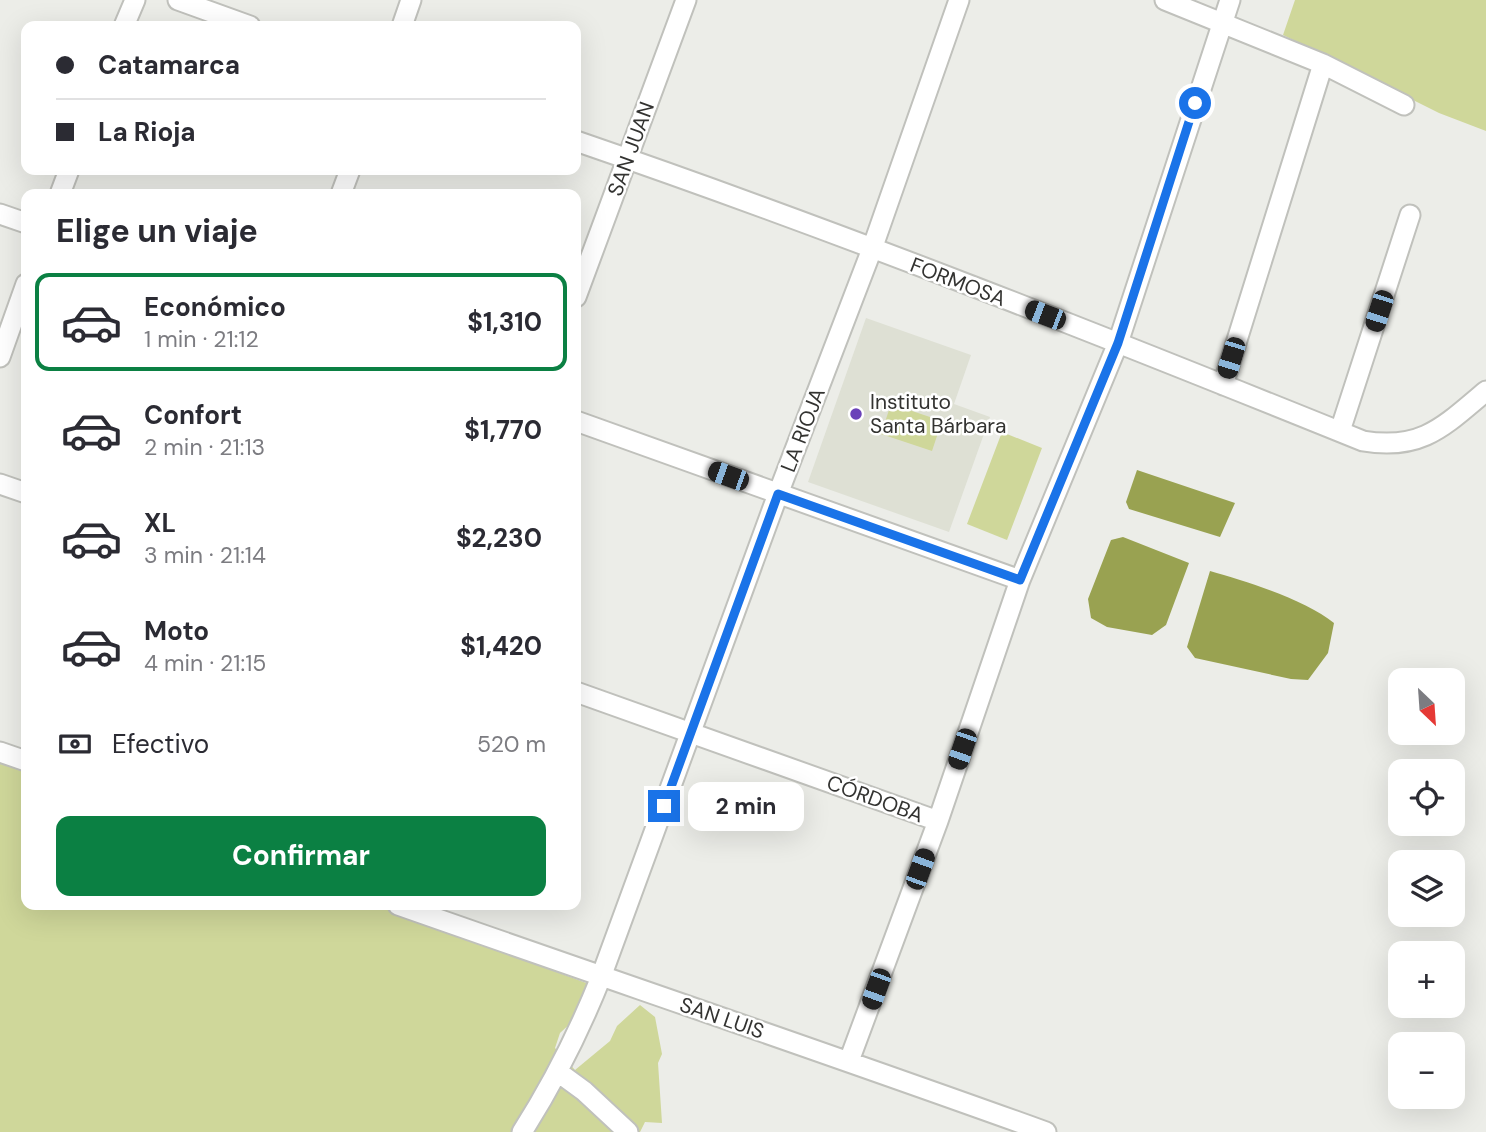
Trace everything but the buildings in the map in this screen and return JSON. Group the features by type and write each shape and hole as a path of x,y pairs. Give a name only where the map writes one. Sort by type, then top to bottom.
{"street":[{"path":"126,21 135,0"},
{"path":"178,0 236,21"},
{"path":"404,21 411,0"},
{"name":"SAN JUAN","path":"581,283 686,0"},
{"name":"LA RIOJA","path":"522,1132 548,1093 582,1026 601,977 778,494 872,249 959,0"},
{"path":"1165,0 1323,64 1404,104"},
{"path":"849,1061 938,821 1020,580 1118,343 1230,0"},
{"path":"1223,385 1323,64"},
{"name":"FORMOSA","path":"581,143 872,249 1363,441 1381,444 1411,442 1443,428 1486,391"},
{"path":"0,214 21,221"},
{"path":"1339,431 1410,215"},
{"path":"0,357 21,298"},
{"path":"581,423 1020,580"},
{"path":"0,484 21,491"},
{"name":"CÓRDOBA","path":"581,694 938,821"},
{"path":"0,752 21,759"},
{"name":"SAN LUIS","path":"412,910 1046,1132"},
{"path":"558,1072 584,1091 628,1132"}],"shaded area":[{"path":"1295,0 1486,0 1486,131 1439,113 1283,35"},
{"path":"866,318 971,355 954,404 990,417 949,532 808,482"},
{"path":"891,404 942,421 932,451 881,434"},
{"path":"1002,432 1042,448 1007,540 967,524"},
{"path":"1137,470 1235,503 1220,537 1129,509 1126,502"},
{"path":"1123,537 1189,563 1166,625 1152,635 1107,627 1091,618 1088,599 1111,540"},
{"path":"1210,571 1292,599 1334,623 1328,653 1308,680 1291,679 1195,658 1187,647"},
{"path":"0,760 21,768 21,910 389,910 589,984 585,1010 560,1033 555,1048 575,1070 610,1041 617,1026 640,1005 655,1017 662,1054 658,1063 662,1123 645,1122 640,1132 0,1132"}],"place":[{"name":"Instituto Santa Bárbara","path":"856,414"}],"route":[{"path":"664,806 778,494 1020,580 1118,343 1195,103"}]}
